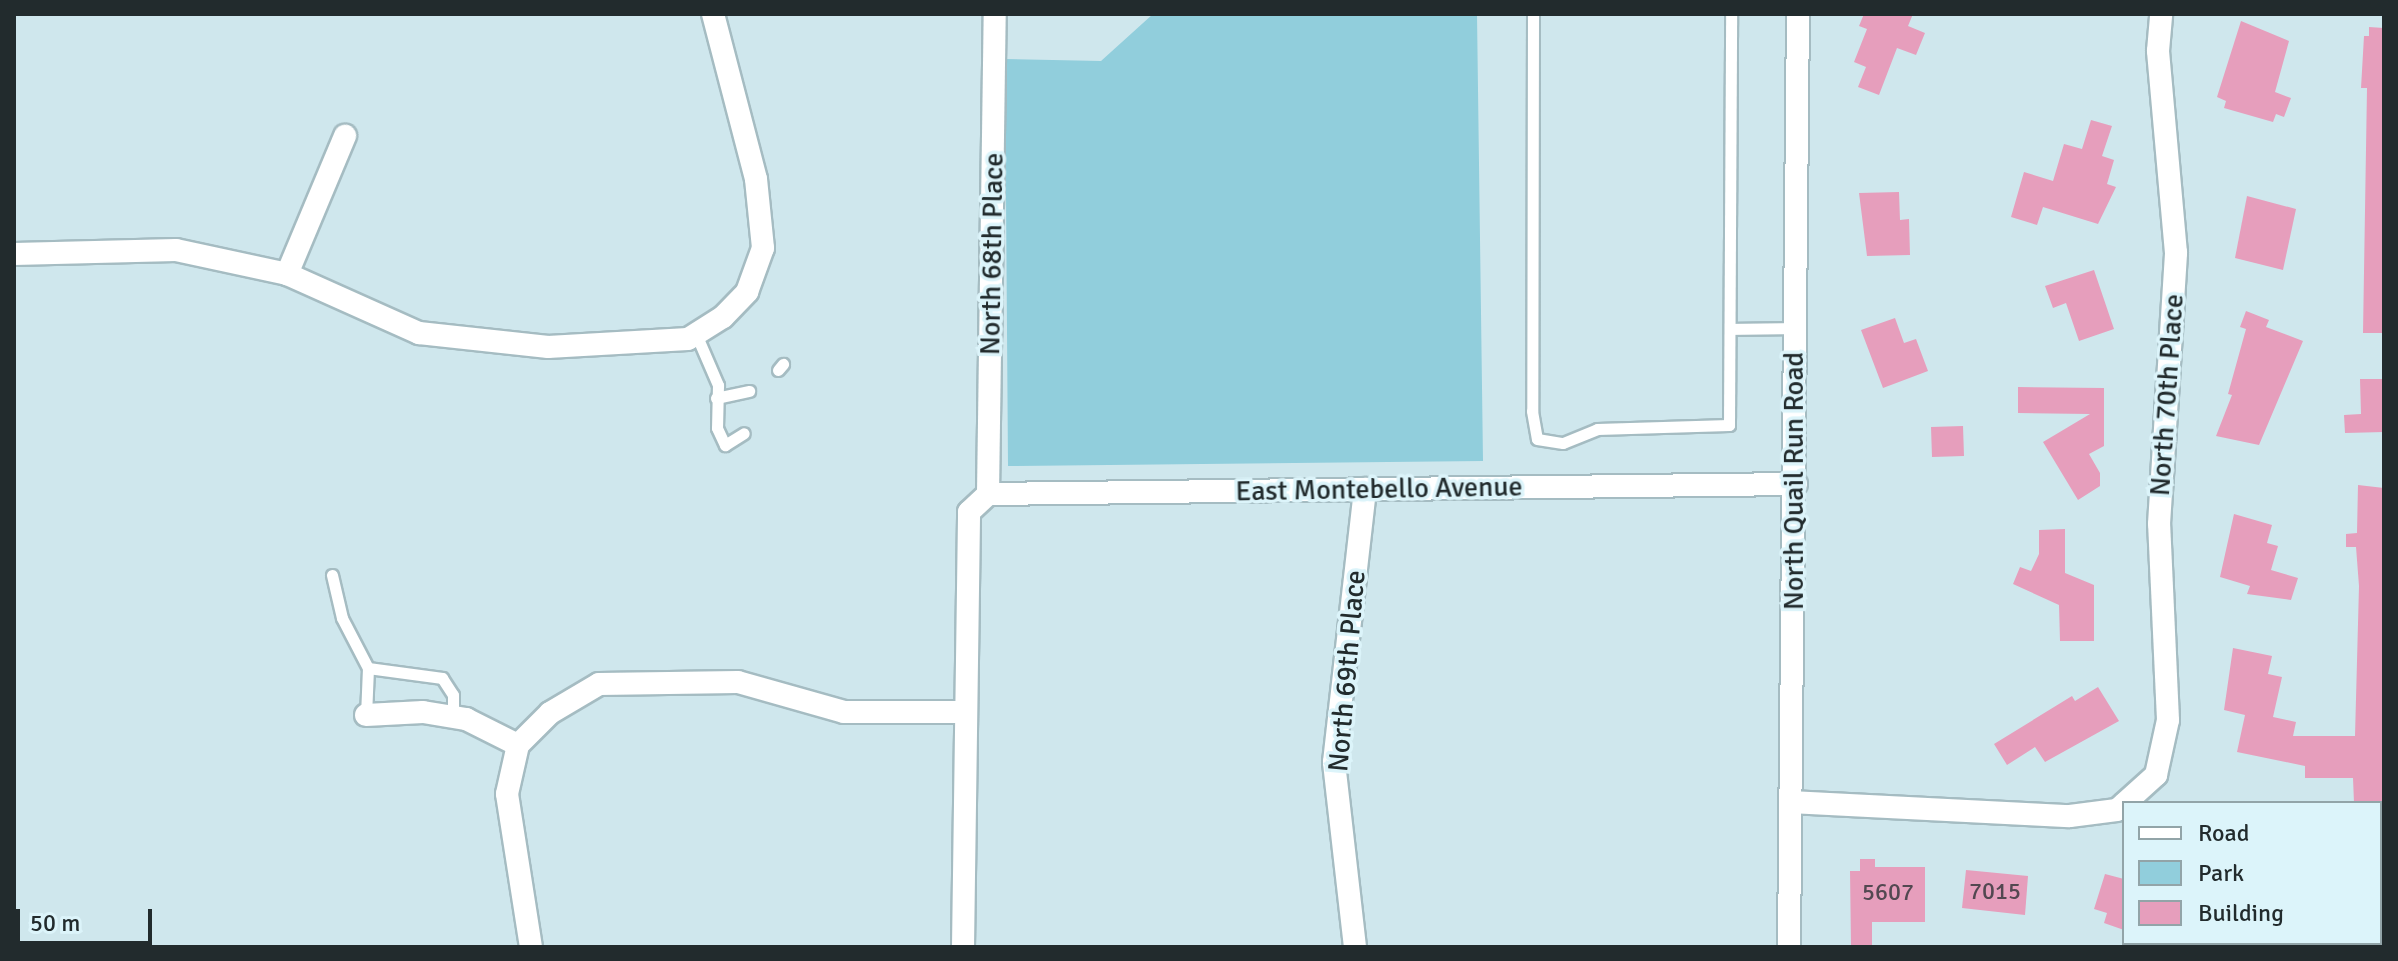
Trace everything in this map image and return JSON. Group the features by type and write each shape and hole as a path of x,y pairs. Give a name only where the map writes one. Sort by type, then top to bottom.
{"street":[{"path":"14,254 176,250 287,274 419,333 548,347 688,339 747,292 763,248 764,220 713,14"},
{"name":"North 68th Place","path":"988,494 995,14"},
{"name":"North Quail Run Road","path":"1789,947 1796,484 1798,14"},
{"name":"North 70th Place","path":"2126,801 2156,775 2168,720 2159,524 2176,253 2158,51 2161,14"},
{"path":"287,274 345,136"},
{"name":"East Montebello Avenue","path":"988,494 1796,484"},
{"name":"North 69th Place","path":"1355,947 1334,762 1365,489"},
{"path":"963,947 969,512 988,494"},
{"path":"531,947 507,794 518,745 550,713 599,684 738,682 844,712 964,712"},
{"path":"366,715 453,716 488,727 518,745"},
{"path":"1790,802 2070,816 2117,810 2122,805"}],"lane":[{"path":"1533,14 1532,411 1537,439 1563,443 1597,429 1729,425 1731,14"},
{"path":"1730,329 1795,328"},
{"path":"696,334 713,367 717,428 725,445 744,433"},
{"path":"716,398 749,391"},
{"path":"332,575 342,618 368,668 366,715"},
{"path":"368,668 442,678 453,695 453,716"}],"green space":[{"path":"1153,14 1477,14 1483,461 1008,466 1005,59 1101,61"}],"building":[{"path":"1864,14 1913,14 1908,26 1925,33 1916,55 1897,48 1879,95 1858,87 1866,67 1854,62 1867,29 1859,26"},
{"path":"2241,21 2289,41 2275,92 2291,98 2284,117 2276,114 2273,122 2224,108 2226,101 2217,97"},
{"path":"2369,27 2384,28 2384,333 2363,333 2367,88 2361,88 2364,36 2369,36"},
{"path":"2091,120 2112,126 2102,156 2114,160 2107,184 2116,187 2098,224 2043,207 2037,225 2011,217 2024,172 2053,181 2064,144 2082,149"},
{"path":"1899,192 1900,220 1909,219 1910,255 1867,256 1859,193"},
{"path":"2247,196 2296,209 2283,270 2235,258"},
{"path":"2094,270 2114,329 2079,341 2066,303 2053,308 2045,286"},
{"path":"2246,311 2269,320 2266,327 2303,341 2259,445 2216,436 2232,395 2228,394 2246,329 2240,327"},
{"path":"1895,318 1904,343 1916,339 1928,371 1883,388 1861,330"},
{"path":"2360,379 2384,379 2384,432 2345,433 2344,415 2361,414"},
{"path":"2018,387 2104,388 2104,446 2089,454 2100,473 2100,486 2078,500 2043,442 2090,414 2018,413"},
{"path":"1963,426 1964,456 1932,457 1931,427"},
{"path":"2358,485 2384,488 2384,803 2354,801 2353,778 2305,778 2305,766 2237,752 2245,715 2224,710 2233,648 2272,656 2268,674 2282,677 2273,717 2296,722 2293,736 2355,736 2359,586 2356,547 2346,547 2346,534 2357,533"},
{"path":"2234,514 2272,525 2267,543 2278,546 2271,570 2298,578 2291,600 2247,594 2250,586 2220,577"},
{"path":"2065,529 2065,573 2094,585 2094,641 2060,641 2059,605 2013,584 2020,567 2031,571 2039,554 2039,530"},
{"path":"2098,687 2119,721 2045,762 2035,747 2007,765 1994,744 2072,696 2075,701"},
{"path":"1860,859 1875,859 1875,867 1925,867 1925,922 1872,922 1872,947 1851,947 1850,871 1860,871"},
{"path":"1966,870 2028,876 2025,915 1962,908"},
{"path":"2105,874 2122,878 2122,929 2104,923 2107,913 2094,909"}]}
